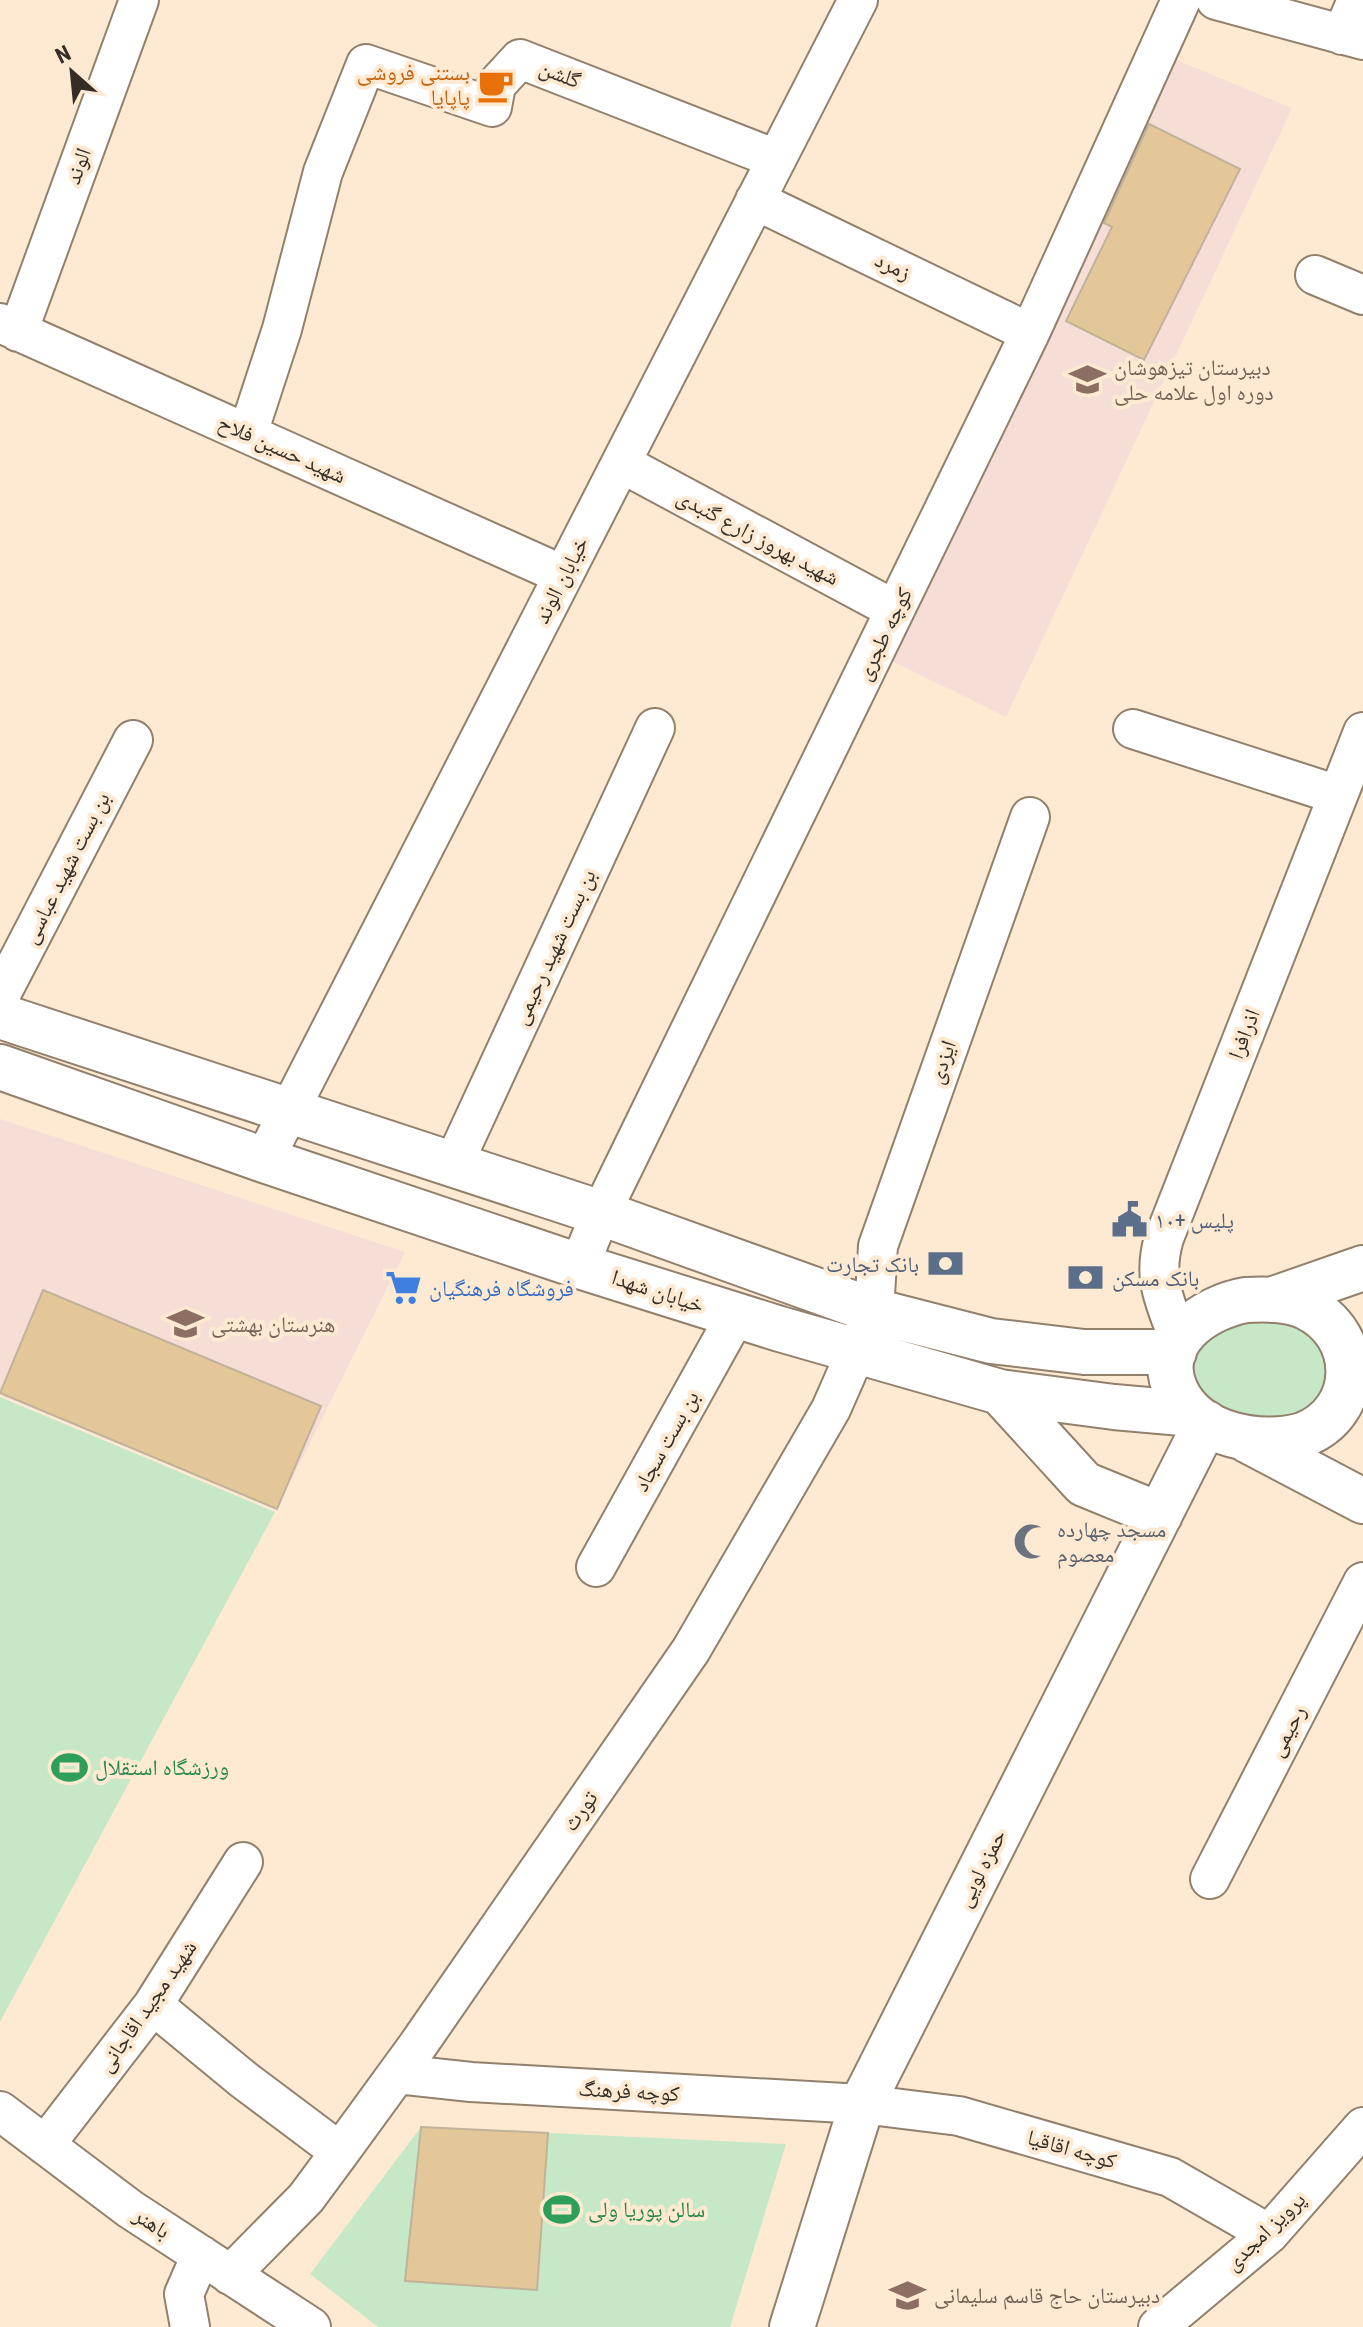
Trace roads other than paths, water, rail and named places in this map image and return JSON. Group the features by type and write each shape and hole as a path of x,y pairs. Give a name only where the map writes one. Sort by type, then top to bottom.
{"main road":[{"path":"0,1016 601,1213 874,1311 991,1341 1084,1352 1176,1346"},
{"name":"خیابان شهدا","path":"0,1067 579,1266 857,1352 1000,1392 1114,1407 1213,1425 1363,1501"},
{"path":"1271,1300 1363,1268"},
{"path":"1246,1300 1271,1300 1304,1306 1338,1326 1360,1358 1362,1376 1353,1402 1335,1419 1320,1428 1270,1440 1213,1425 1175,1390 1172,1378 1176,1346 1195,1322 1221,1307 1246,1300"},
{"path":"1000,1392 1084,1484 1160,1515"},
{"name":"حمزه لویی","path":"792,2327 862,2104 1160,1515 1213,1425"}],"street":[{"name":"الوند","path":"9,328 139,0"},
{"name":"خیابان الوند","path":"264,1160 858,0"},
{"name":"کوچه طجری","path":"579,1266 601,1213 1030,333 1181,0"},
{"path":"1216,0 1352,38 1357,0"},
{"name":"گلشن","path":"248,433 282,329 323,172 366,64 492,107 496,85 520,59 776,159"},
{"name":"زمرد","path":"755,200 1030,333"},
{"path":"1315,275 1363,295"},
{"name":"شهید حسین فلاح","path":"9,328 563,575"},
{"name":"شهید بهروز زارع گنبدی","path":"621,463 895,610"},
{"name":"بن بست شهید رحیمی","path":"453,1165 655,728"},
{"path":"1133,729 1338,795"},
{"name":"اذرافرا","path":"1176,1346 1159,1282 1158,1259 1164,1238 1363,732"},
{"name":"بن بست شهید عباسی","path":"0,996 133,740"},
{"name":"ایزدی","path":"874,1311 878,1246 1030,817"},
{"name":"تورث","path":"216,2265 306,2198 397,2074 691,1650 831,1409 874,1311"},
{"name":"بن بست سجاد","path":"596,1567 736,1315"},
{"name":"رحیمی","path":"1210,1879 1363,1582"},
{"name":"شهید مجید اقاجانی","path":"45,2145 153,2005 243,1862"},
{"path":"153,2005 244,2080 340,2152"},
{"name":"کوچه فرهنگ","path":"397,2074 471,2082 862,2104"},
{"name":"کوچه اقاقیا","path":"862,2104 959,2116 1170,2177 1269,2234"},
{"name":"باهنر","path":"2,2115 130,2209 311,2327"},
{"name":"پرویز امجدی","path":"1158,2327 1269,2234 1363,2127"},
{"path":"190,2327 184,2294 216,2265"}],"place":[{"name":"بستنی فروشی پاپایا","path":"496,85"},
{"name":"دبیرستان تیزهوشان دوره اول علامه حلی","path":"1088,380"},
{"name":"پلیس +۱۰","path":"1129,1220"},
{"name":"بانک تجارت","path":"945,1264"},
{"name":"بانک مسکن","path":"1086,1278"},
{"name":"فروشگاه فرهنگیان","path":"403,1288"},
{"name":"هنرستان بهشتی","path":"185,1324"},
{"name":"مسجد چهارده معصوم","path":"1031,1542"},
{"name":"ورزشگاه استقلال","path":"69,1767"},
{"name":"سالن پوریا ولی","path":"562,2209"},
{"name":"دبیرستان حاج قاسم سلیمانی","path":"908,2295"}]}
